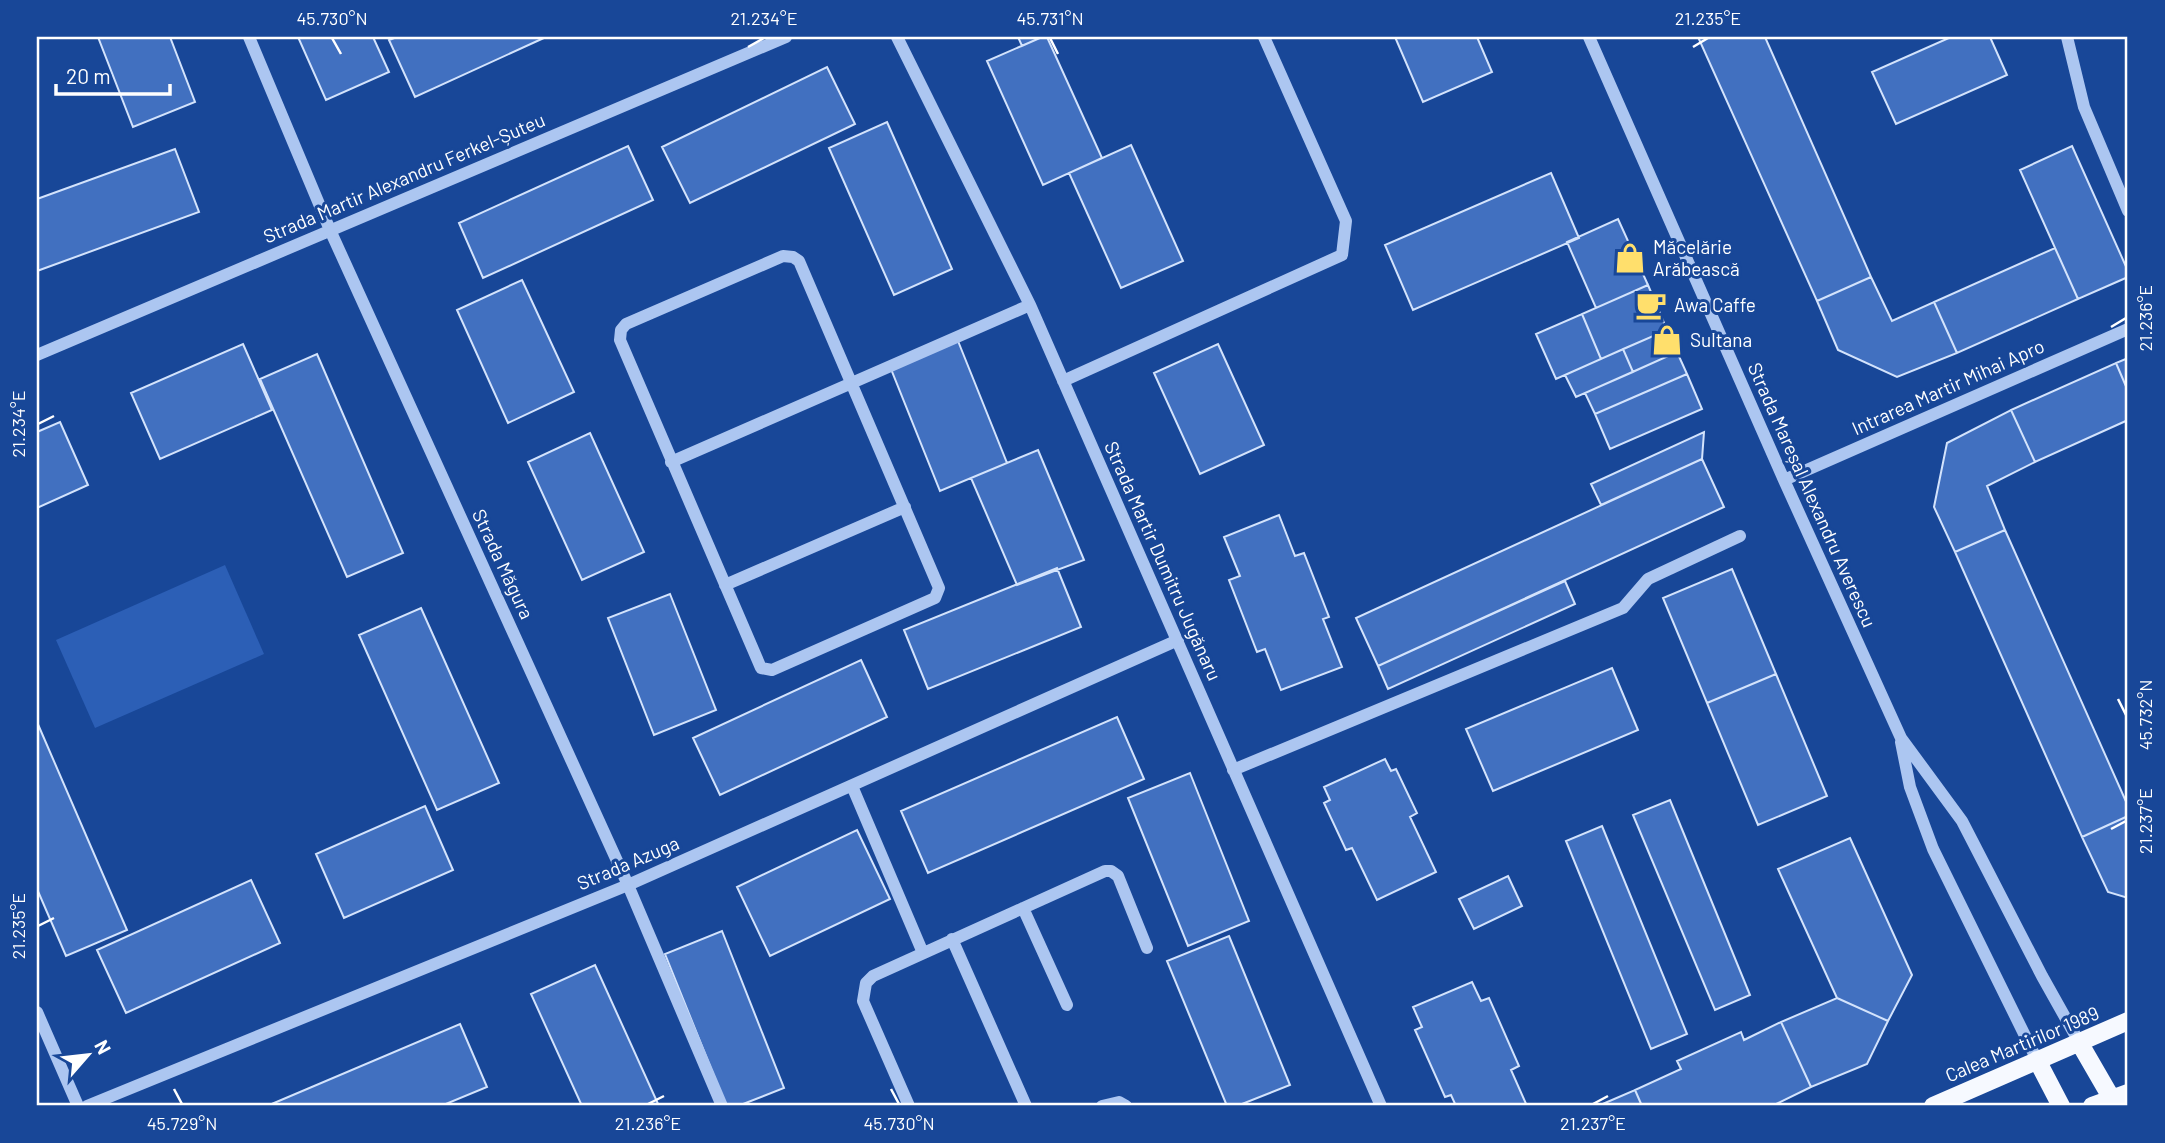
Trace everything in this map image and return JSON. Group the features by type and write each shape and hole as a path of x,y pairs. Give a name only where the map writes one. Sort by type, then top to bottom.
{"main road":[{"name":"Calea Martirilor 1989","path":"1933,1106 2128,1021"},
{"path":"2079,1042 2119,1099 2092,1106"},
{"path":"2037,1060 2061,1106"}],"street":[{"name":"Strada Măgura","path":"248,37 330,230 628,885 722,1106"},
{"name":"Strada Martir Alexandru Ferkel-Șuteu","path":"37,355 786,37"},
{"name":"Strada Martir Dumitru Jugănaru","path":"897,37 1030,305 1381,1106"},
{"path":"1063,381 1342,255 1346,221 1264,37"},
{"name":"Strada Mareșal Alexandru Averescu","path":"1589,37 1901,738 1962,821 2079,1042"},
{"path":"2067,37 2084,107 2128,212"},
{"path":"783,256 793,257 799,261 852,382 939,593 935,598 785,665 772,670 761,668 620,340 621,330 626,324 783,256"},
{"path":"671,462 1030,305"},
{"name":"Intrarea Martir Mihai Apro","path":"1784,480 2128,329"},
{"path":"725,585 905,507"},
{"path":"1233,770 1623,608 1648,579 1740,536"},
{"name":"Strada Azuga","path":"88,1106 628,885 1178,640"},
{"name":"Strada Mareșal Alexandru Averescu","path":"1901,738 1910,787 1933,849 2037,1060"},
{"path":"852,786 923,953"},
{"path":"909,1106 863,1001 866,983 873,976 1111,871 1118,876 1147,948"},
{"path":"1023,908 1066,1005"},
{"path":"952,939 1026,1106"},
{"path":"37,1014 78,1106"},
{"path":"1102,1106 1119,1102 1126,1106"}],"shaded area":[{"path":"225,565 264,654 95,728 56,640"}],"building":[{"path":"98,37 170,37 195,102 133,127"},
{"path":"298,37 373,37 389,72 326,100"},
{"path":"397,37 546,37 415,97 389,40"},
{"path":"1018,37 1042,37 1022,46"},
{"path":"1047,37 1102,158 1043,185 987,61"},
{"path":"1395,37 1477,37 1492,72 1423,102"},
{"path":"1698,37 1765,37 1871,277 1817,301"},
{"path":"1951,37 1990,37 2007,75 1896,124 1872,72"},
{"path":"827,67 855,124 690,203 662,147"},
{"path":"887,122 952,269 894,295 829,148"},
{"path":"1131,145 1183,261 1121,288 1069,173"},
{"path":"628,146 653,200 483,278 459,223"},
{"path":"2072,146 2128,271 2128,277 2078,299 2020,170"},
{"path":"175,149 199,212 37,271 37,199"},
{"path":"1551,173 1579,238 1413,310 1385,245"},
{"path":"1618,219 1648,285 1596,308 1567,242"},
{"path":"2055,248 2078,299 1957,353 1934,302"},
{"path":"1871,277 1892,321 1934,302 1957,353 1897,377 1838,350 1817,301"},
{"path":"522,280 574,392 508,423 457,310"},
{"path":"1648,285 1667,330 1601,359 1582,314"},
{"path":"1582,314 1601,359 1556,379 1536,334"},
{"path":"1667,330 1677,352 1633,372 1623,349"},
{"path":"958,341 1007,463 940,491 891,369"},
{"path":"243,344 272,410 160,459 131,393"},
{"path":"1218,344 1264,445 1200,474 1154,373"},
{"path":"1623,349 1633,372 1576,397 1565,375"},
{"path":"1677,352 1687,374 1595,414 1585,393"},
{"path":"317,354 403,553 347,577 260,379"},
{"path":"2128,358 2128,391 2116,363"},
{"path":"2116,363 2128,391 2128,420 2035,462 2011,410"},
{"path":"1687,374 1702,409 1610,449 1595,414"},
{"path":"2011,410 2035,462 1987,486 2005,530 1955,552 1934,507 1947,443"},
{"path":"60,422 88,485 37,508 37,432"},
{"path":"1704,432 1702,459 1601,505 1591,484"},
{"path":"590,433 644,552 582,580 528,462"},
{"path":"1038,450 1084,560 1017,585 971,478"},
{"path":"1702,459 1724,507 1378,666 1356,618"},
{"path":"1279,515 1295,556 1304,553 1329,617 1323,619 1342,667 1281,690 1265,649 1257,652 1229,580 1240,576 1224,537"},
{"path":"2005,530 2128,806 2128,816 2082,837 1955,552"},
{"path":"1057,568 1081,627 928,689 904,630"},
{"path":"1732,569 1776,674 1707,703 1663,598"},
{"path":"1565,581 1575,604 1388,689 1378,666"},
{"path":"670,594 716,710 654,735 608,618"},
{"path":"421,608 499,783 437,810 359,635"},
{"path":"861,660 887,717 720,795 693,738"},
{"path":"1612,668 1638,730 1493,791 1466,729"},
{"path":"1776,674 1827,796 1758,825 1707,703"},
{"path":"1117,717 1144,779 928,873 901,811"},
{"path":"37,722 127,930 66,956 37,889"},
{"path":"1385,759 1391,771 1396,769 1417,813 1410,817 1436,872 1377,900 1352,848 1346,850 1324,803 1330,800 1324,787"},
{"path":"1190,773 1249,921 1188,946 1128,798"},
{"path":"1670,800 1750,995 1715,1010 1633,815"},
{"path":"425,806 453,870 344,918 316,854"},
{"path":"2128,816 2128,898 2108,892 2082,837"},
{"path":"1602,826 1687,1034 1651,1049 1566,841"},
{"path":"857,830 890,899 770,956 737,887"},
{"path":"1850,838 1912,975 1888,1021 1837,998 1778,869"},
{"path":"1508,876 1522,906 1474,929 1459,899"},
{"path":"251,880 280,943 126,1013 97,950"},
{"path":"722,931 784,1088 738,1106 726,1106 665,954"},
{"path":"1229,936 1290,1085 1237,1106 1227,1106 1167,961"},
{"path":"595,965 659,1106 582,1106 531,994"},
{"path":"1472,982 1481,1001 1489,998 1519,1066 1511,1070 1527,1106 1456,1106 1451,1095 1445,1097 1415,1030 1422,1027 1413,1007"},
{"path":"1837,998 1888,1021 1867,1064 1811,1087 1781,1022"},
{"path":"1781,1022 1811,1087 1772,1106 1642,1106 1635,1090 1681,1069 1677,1061 1741,1032 1744,1040"},
{"path":"460,1024 487,1087 441,1106 267,1106"},
{"path":"1635,1090 1642,1106 1598,1106"}],"place":[{"name":"Măcelărie Arăbească","path":"1630,258"},
{"name":"Awa Caffe","path":"1651,305"},
{"name":"Sultana","path":"1667,340"}]}
